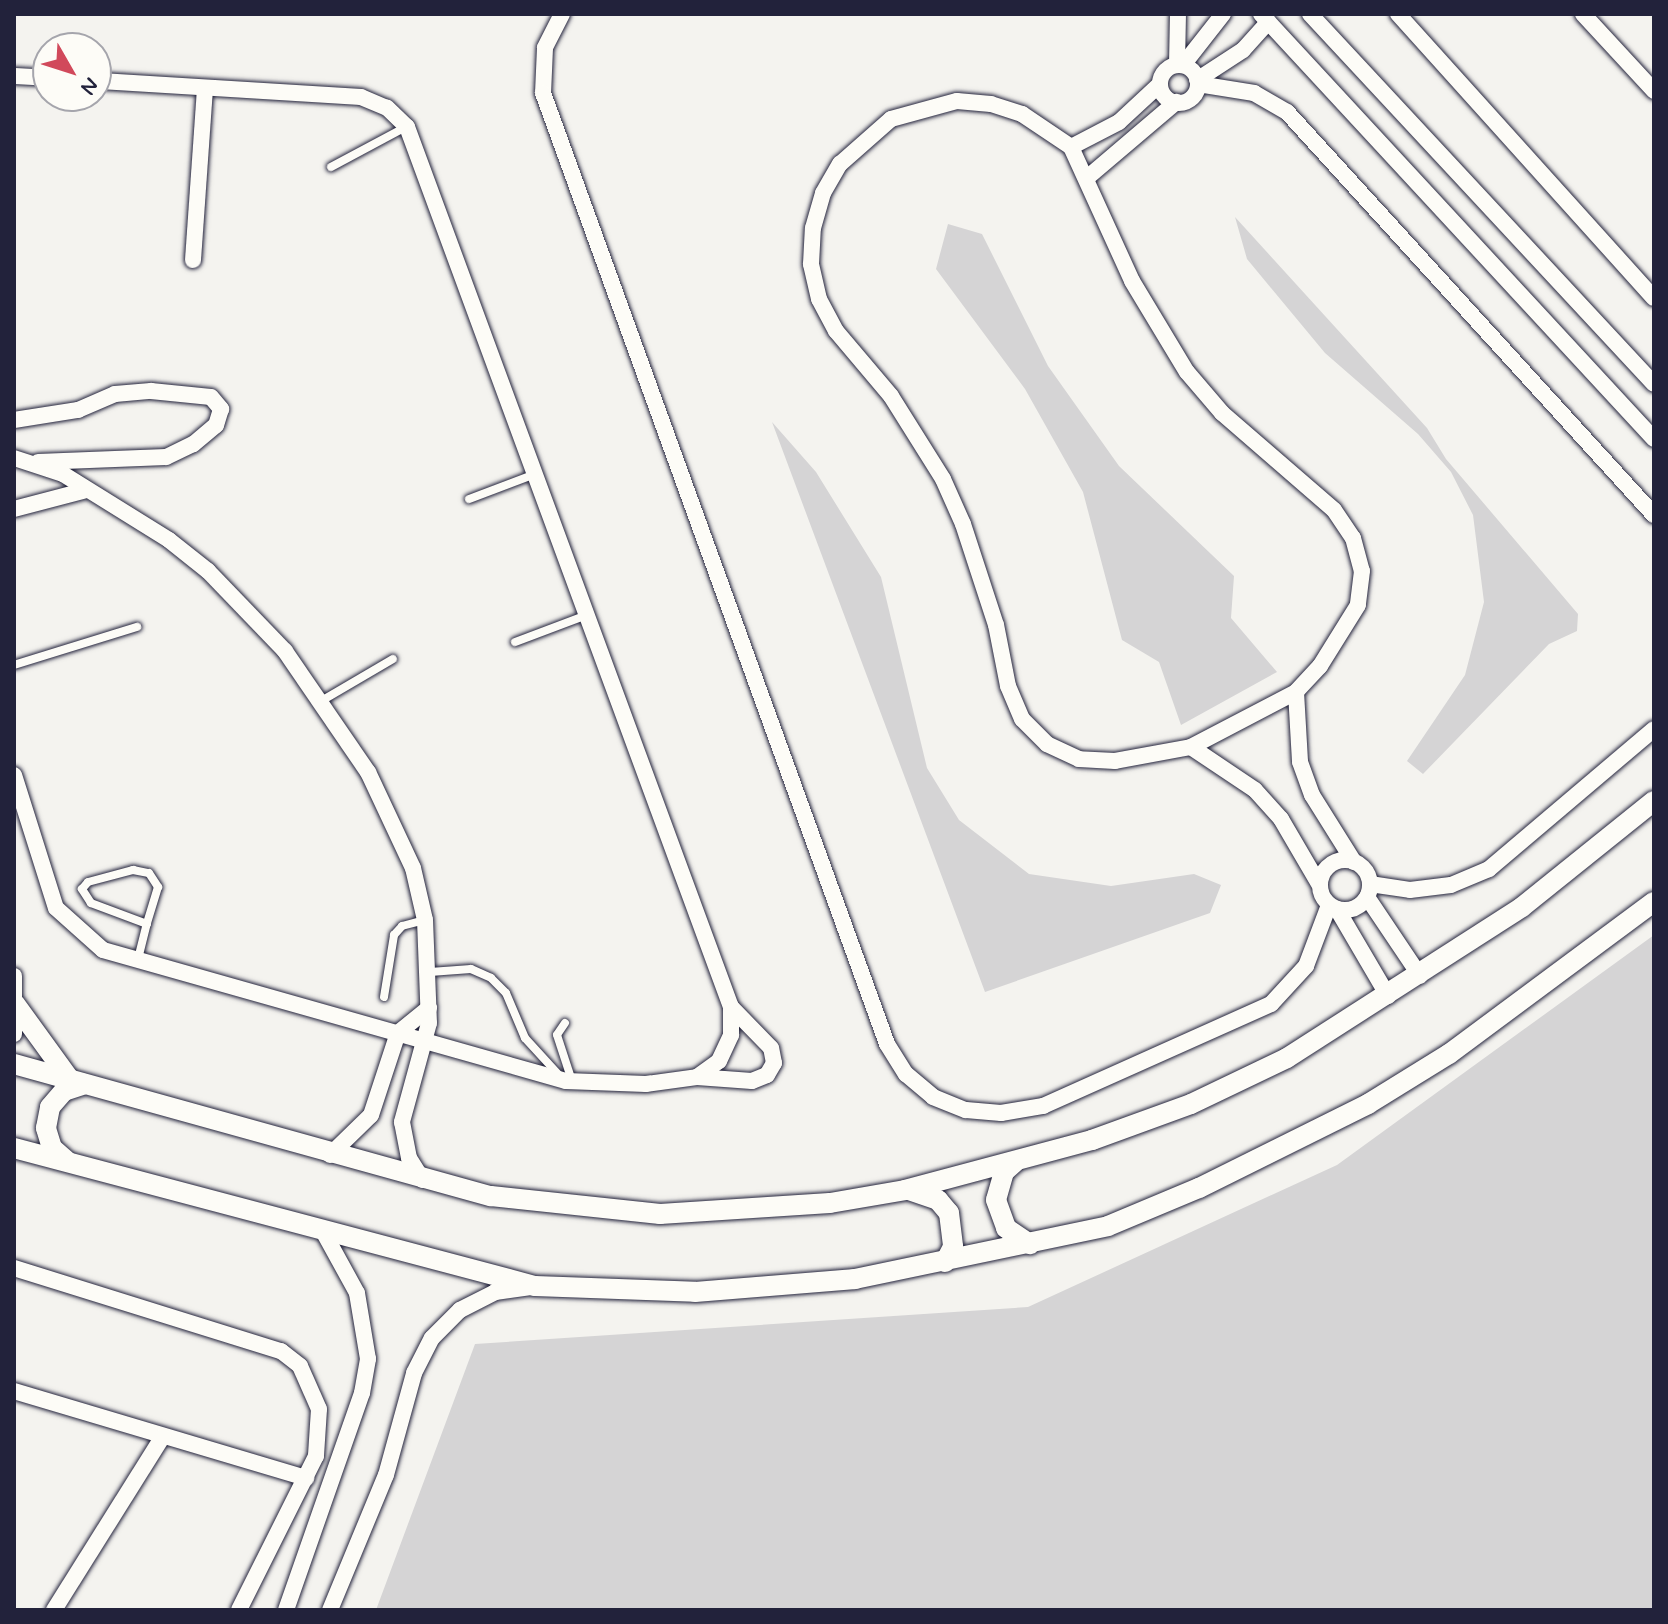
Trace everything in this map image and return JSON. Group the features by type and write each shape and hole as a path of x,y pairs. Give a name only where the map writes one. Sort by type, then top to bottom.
{"street":[{"path":"562,14 545,48 543,93 887,1044 906,1074 933,1097 966,1110 1001,1113 1055,1101 1271,1004 1306,966 1333,907"},
{"path":"1178,14 1180,65 1198,82 1254,93 1287,112 1654,515"},
{"path":"1071,147 1119,122 1160,84 1165,72 1180,65 1223,14"},
{"path":"1310,14 1654,384"},
{"path":"1398,14 1654,298"},
{"path":"1583,14 1654,91"},
{"path":"1088,177 1176,102 1189,100 1198,82 1236,56 1264,18 1654,439"},
{"path":"112,82 361,97 387,108 407,127 731,1007 731,1035 719,1061 697,1077"},
{"path":"1160,84 1165,96 1176,102"},
{"path":"193,260 205,88"},
{"path":"991,104 1022,114 1071,147 1088,177 1132,281 1187,372 1222,413 1334,510 1353,538 1362,571 1358,605 1320,666 1296,692 1191,747 1115,761 1079,759 1047,744 1022,719 1008,686 996,625 963,524 943,479 891,396 836,331 819,299 811,264 813,228 823,193 840,164 891,119 923,107 991,104"},
{"path":"14,420 78,410 115,394 151,391 211,397 221,409 216,425 193,444 166,457 136,461 69,457 38,462 14,458"},
{"path":"38,462 83,491 149,526 208,571 285,651 323,700 393,818 425,920 430,972 424,1040 402,1122 409,1158 423,1180"},
{"path":"14,509 83,491"},
{"path":"1296,692 1300,762 1312,795 1354,862 1365,870 1368,891 1420,976"},
{"path":"1368,891 1451,885 1489,869 1654,729"},
{"path":"1191,747 1255,790 1281,819 1388,996"},
{"path":"14,775 56,908 103,950 569,1081 646,1084 697,1077 752,1081 767,1075 774,1063 771,1048 731,1007"},
{"path":"14,1064 423,1180 575,1209 660,1214 745,1212 905,1190 1015,1162 1191,1104 1287,1058 1420,976 1522,907 1654,801"},
{"path":"1319,884 1335,862 1354,862"},
{"path":"1333,907 1354,909 1368,891"},
{"path":"14,1148 324,1233 535,1286 615,1292 776,1288 945,1262 1108,1226 1199,1188 1368,1104 1449,1054 1654,902"},
{"path":"14,979 14,1034"},
{"path":"15,1004 77,1083"},
{"path":"330,1155 371,1115 398,1033 429,1008"},
{"path":"69,1162 52,1148 46,1128 50,1107 64,1091 77,1083"},
{"path":"1015,1162 1004,1172 996,1200 1006,1228 1030,1244"},
{"path":"905,1190 930,1196 949,1213 953,1247 945,1262"},
{"path":"286,1610 362,1393 368,1359 357,1293 324,1233"},
{"path":"14,1268 281,1351 300,1366 319,1409 320,1433 306,1478 239,1610"},
{"path":"330,1610 386,1475 414,1373 432,1338 460,1310 484,1298 535,1286"},
{"path":"14,1391 306,1478"},
{"path":"54,1610 163,1436"}],"lane":[{"path":"331,167 407,127"},
{"path":"469,499 536,474"},
{"path":"515,642 588,615"},
{"path":"14,665 137,627"},
{"path":"323,700 393,659"},
{"path":"138,959 158,887 149,873 133,870 88,882 82,889 91,903 147,924"},
{"path":"384,997 394,935 402,926 425,920"},
{"path":"430,972 471,969 491,978 506,993 525,1038 569,1081"},
{"path":"565,1023 557,1035 569,1081"}],"shaded area":[{"path":"1235,217 1427,428 1446,459 1578,614 1577,631 1549,644 1423,774 1407,761 1465,675 1484,602 1473,515 1451,472 1418,434 1325,353 1247,259"},
{"path":"948,224 982,234 1048,366 1119,466 1234,576 1231,618 1277,672 1181,725 1159,662 1122,640 1083,492 1025,389 936,269"},
{"path":"772,422 816,472 881,577 927,768 959,820 1029,874 1111,886 1194,874 1221,885 1210,913 985,992"},
{"path":"1654,935 1654,1610 376,1610 475,1344 1028,1307 1337,1165"}]}
